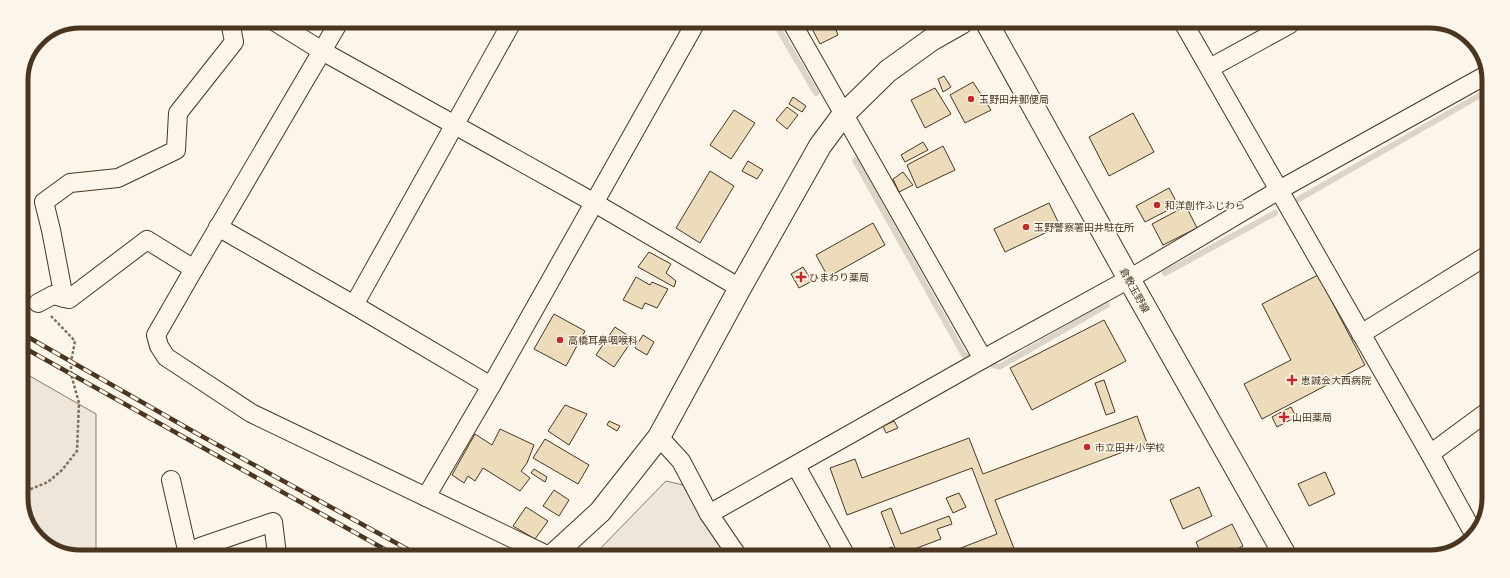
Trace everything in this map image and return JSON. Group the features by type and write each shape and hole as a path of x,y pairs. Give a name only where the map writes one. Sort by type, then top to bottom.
{"street":[{"path":"64,298 44,202 70,182 118,178 176,150 178,113 234,42 231,28"},
{"path":"284,28 322,51 593,202 740,288"},
{"path":"335,28 156,335 159,346 166,357 250,412 537,550"},
{"path":"354,305 509,28"},
{"path":"426,497 491,386 593,202 693,28"},
{"path":"795,28 980,358"},
{"path":"558,550 600,512 659,437 740,288 820,146 844,115 888,72 931,40 952,28"},
{"name":"倉敷玉野線","path":"990,28 1282,550"},
{"path":"1186,28 1430,454 1471,529"},
{"path":"1210,68 1283,28"},
{"path":"709,514 796,466 980,358 1129,279 1279,190 1482,77"},
{"path":"218,227 491,386"},
{"path":"38,302 53,295 68,299 147,240 194,269"},
{"path":"1361,334 1482,259"},
{"path":"1430,454 1482,415"},
{"path":"659,437 681,461 709,514 734,550"},
{"path":"796,466 843,550"},
{"path":"171,480 187,550"},
{"path":"197,550 200,547 273,522 276,550"}],"path":[{"path":"28,491 48,482 62,470 78,451 79,403 71,374 71,362 75,341 38,302"}],"shaded area":[{"path":"28,375 96,414 96,550 73,550 57,545 43,535 35,524 29,508"},
{"path":"666,481 683,485 724,550 599,550"}],"building":[{"path":"812,28 840,28 836,30 838,35 820,44"},
{"path":"944,76 951,87 943,92 938,79"},
{"path":"973,82 991,110 965,123 950,95"},
{"path":"935,88 951,114 925,128 911,100"},
{"path":"793,97 806,106 802,112 789,104"},
{"path":"787,107 798,115 787,129 776,120"},
{"path":"734,110 755,123 731,159 710,145"},
{"path":"1133,113 1154,152 1109,176 1089,137"},
{"path":"923,142 928,150 905,162 901,155"},
{"path":"943,146 955,170 917,188 907,165"},
{"path":"748,161 763,170 757,179 742,171"},
{"path":"710,171 734,186 700,243 676,228"},
{"path":"903,172 913,185 899,192 893,179"},
{"name":"和洋創作ふじわら","path":"1169,188 1178,205 1145,222 1136,206"},
{"path":"1049,203 1060,226 1005,252 994,229"},
{"path":"1186,206 1197,228 1163,245 1152,224"},
{"path":"873,223 885,245 828,277 816,255"},
{"path":"649,252 671,264 666,273 676,281 674,287 638,267"},
{"name":"ひまわり薬局","path":"803,267 812,281 799,288 791,274"},
{"path":"1318,275 1365,365 1262,419 1244,384 1291,360 1262,304"},
{"path":"636,277 650,285 652,282 668,289 657,308 645,303 642,309 623,300"},
{"name":"高橋耳鼻咽喉科","path":"554,314 585,331 566,366 534,349"},
{"path":"1104,320 1126,361 1032,410 1010,368"},
{"path":"615,327 633,339 614,367 596,355"},
{"path":"643,335 654,342 647,355 635,348"},
{"path":"1104,380 1115,412 1106,415 1095,383"},
{"path":"565,405 587,414 569,445 548,431"},
{"name":"山田薬局","path":"1291,407 1296,417 1277,427 1272,417"},
{"path":"1137,416 1147,443 995,500 1015,550 956,550 997,534 972,468 847,515 830,468 855,459 862,478 969,438 983,474"},
{"path":"609,421 620,426 617,431 607,425"},
{"path":"894,421 898,428 886,433 883,426"},
{"path":"500,429 534,445 527,463 521,471 530,478 520,491 483,468 475,481 468,476 464,483 452,475 475,434 492,445"},
{"path":"545,439 589,465 578,484 533,458"},
{"path":"534,469 547,477 545,482 531,473"},
{"path":"1325,472 1335,494 1309,506 1298,484"},
{"path":"1199,487 1212,516 1183,529 1170,500"},
{"path":"554,490 569,500 559,516 543,506"},
{"path":"959,493 966,507 953,513 946,498"},
{"path":"526,507 548,521 535,539 513,526"},
{"path":"891,508 901,534 949,516 952,524 937,529 941,539 912,550 896,550 881,512"},
{"path":"1232,524 1243,546 1235,550 1199,550 1196,542"},
{"path":"892,547 893,550 884,550"}],"waterway":[{"path":"778,28 816,93"},
{"path":"1299,199 1482,94"},
{"path":"855,160 964,355 976,359"},
{"path":"1165,273 1275,213"},
{"path":"985,362 999,367 1107,305"}],"railway":[{"path":"28,337 196,433 409,550"},
{"path":"28,350 386,550"}],"place":[{"name":"玉野田井郵便局","path":"971,99"},
{"name":"和洋創作ふじわら","path":"1157,205"},
{"name":"玉野警察署田井駐在所","path":"1026,227"},
{"name":"ひまわり薬局","path":"801,277"},
{"name":"高橋耳鼻咽喉科","path":"560,340"},
{"name":"恵誠会大西病院","path":"1292,380"},
{"name":"山田薬局","path":"1284,417"},
{"name":"市立田井小学校","path":"1087,447"}]}
